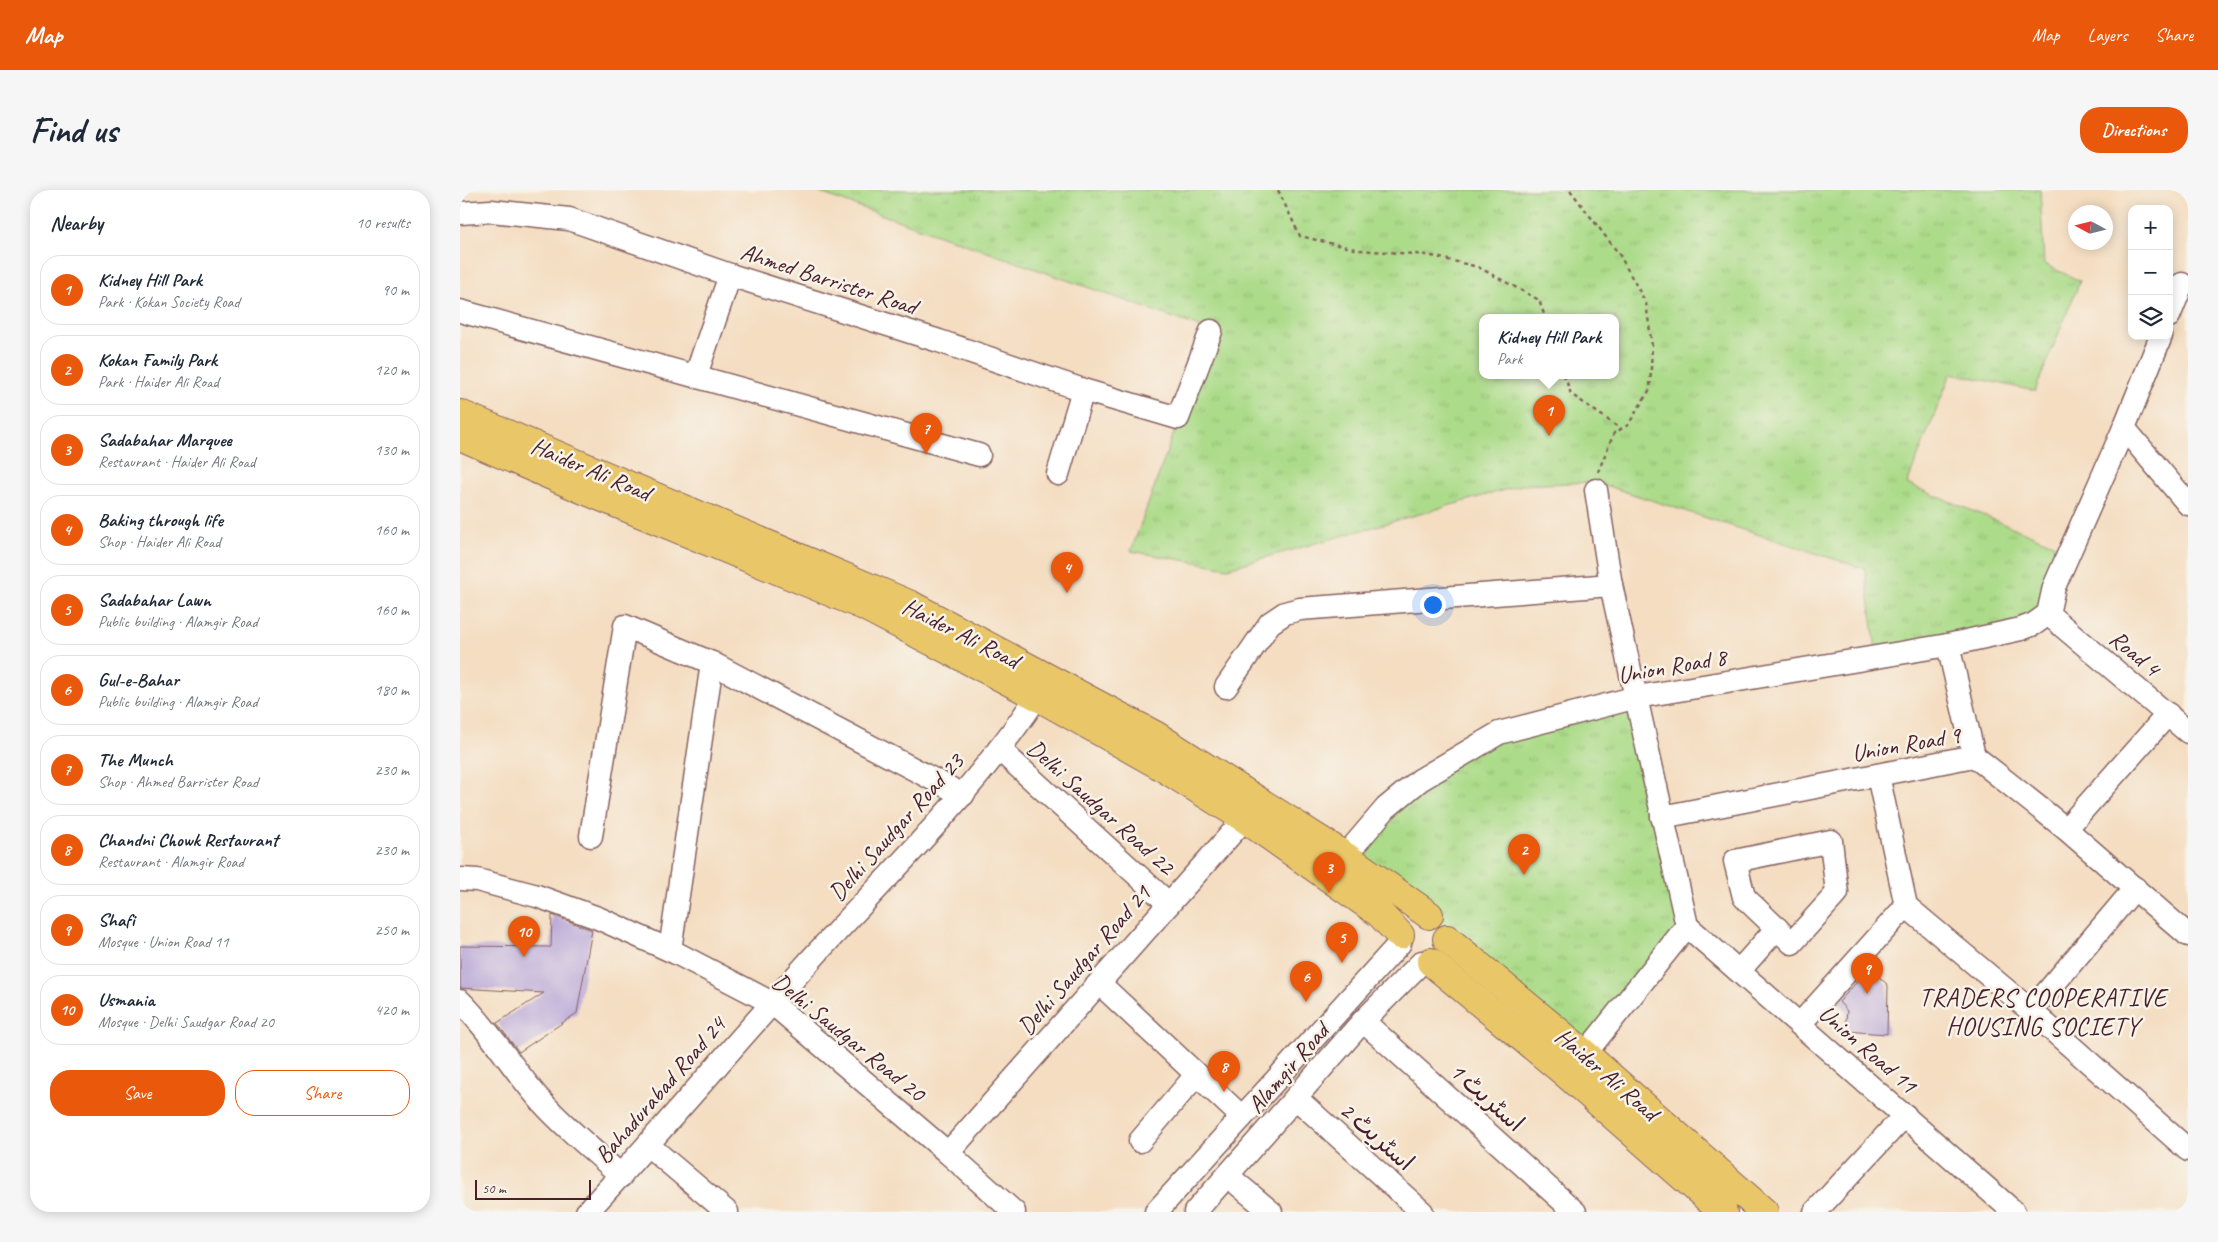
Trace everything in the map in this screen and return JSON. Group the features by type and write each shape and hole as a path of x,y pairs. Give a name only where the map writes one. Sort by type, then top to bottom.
{"main road":[{"name":"Haider Ali Road","path":"460,414 911,605 1043,687"},
{"name":"Haider Ali Road","path":"460,436 584,490 864,606 1043,687 1155,735 1252,810 1379,913 1400,939"},
{"name":"Haider Ali Road","path":"1252,810 1345,856 1429,915"},
{"name":"Haider Ali Road","path":"1447,939 1585,1054 1764,1212"},
{"name":"Haider Ali Road","path":"1426,962 1565,1073 1711,1208"}],"street":[{"name":"Ahmed Barrister Road","path":"460,213 491,211 569,219 730,275 939,341 1083,390 1178,418 1211,331"},
{"path":"696,375 730,275"},
{"path":"2173,306 2182,284"},
{"path":"460,311 979,455"},
{"path":"2048,614 2054,587 2124,428 2159,340"},
{"path":"1058,474 1083,390"},
{"path":"2124,428 2188,504"},
{"path":"1565,1073 1585,1054 1687,926 1611,585 1596,490"},
{"path":"1226,687 1270,623 1285,613 1300,609 1611,585"},
{"name":"Union Road 8","path":"1345,856 1386,808 1420,780 1499,733 1637,697 1948,645 2021,629 2034,624 2048,614"},
{"name":"Road 4","path":"2048,614 2188,732"},
{"path":"591,836 625,626 712,663 963,795"},
{"path":"1948,645 1974,756"},
{"path":"670,950 712,663"},
{"name":"Delhi Saudgar Road 23","path":"772,1003 963,795 999,750 1043,687"},
{"path":"2066,829 2168,714"},
{"name":"Delhi Saudgar Road 22","path":"999,750 1169,904"},
{"name":"Union Road 9","path":"1662,817 1974,756 2066,829 2188,935"},
{"path":"1878,775 1906,906 2032,1011 2188,1150"},
{"name":"Delhi Saudgar Road 21","path":"948,1153 1252,810"},
{"path":"1831,841 1837,893 1792,943 1777,928 1744,897 1735,861 1831,841"},
{"name":"Delhi Saudgar Road 20","path":"460,879 478,880 537,896 598,918 670,950 772,1003 948,1153 1014,1212"},
{"path":"2032,1011 2135,888"},
{"path":"1800,1024 1906,906"},
{"path":"1418,914 1429,915 1442,924 1447,939 1441,954 1426,962 1409,957 1400,939 1402,927 1418,914"},
{"name":"Union Road 11","path":"1687,926 2014,1212"},
{"path":"1739,971 1777,928"},
{"name":"Alamgir Road","path":"1156,1212 1400,939"},
{"name":"Alamgir Road","path":"1195,1212 1297,1099 1363,1021 1426,962"},
{"path":"1099,983 1242,1117"},
{"path":"460,1001 476,1016 509,1062 543,1104 621,1176"},
{"name":"Bahadurabad Road 24","path":"588,1212 649,1146 772,1003"},
{"name":"اسٹریٹ 1","path":"1363,1021 1575,1212"},
{"path":"1140,1141 1197,1074"},
{"name":"اسٹریٹ 2","path":"1297,1099 1422,1212"},
{"path":"1815,1212 1905,1115"},
{"path":"649,1146 727,1212"},
{"path":"1228,1176 1271,1212"}],"path":[{"path":"1278,190 1300,236 1359,250 1428,255 1478,267 1539,300 1544,314"},
{"path":"1570,190 1619,254 1646,303 1652,346 1650,389 1628,425 1614,433 1601,461 1595,482 1596,490"},
{"path":"1565,379 1571,394 1621,429"}],"green space":[{"path":"812,190 2040,190 2044,264 2080,281 2035,391 1951,373 1907,484 2070,551 2048,614 1877,657 1865,569 1595,482 1522,485 1228,568 1131,551 1211,331"},
{"path":"1637,697 1687,926 1585,1054 1400,895 1345,856 1386,808 1499,733"}],"building":[{"path":"552,915 592,930 577,1013 519,1052 497,1023 544,993 460,988 460,946 551,947"},
{"path":"1869,968 1888,985 1887,1034 1845,1031 1847,1011 1839,1002"}],"place":[{"name":"Kidney Hill Park","path":"1549,436"},
{"name":"The Munch","path":"926,454"},
{"name":"Baking through life","path":"1067,593"},
{"name":"Kokan Family Park","path":"1524,875"},
{"name":"Sadabahar Marquee","path":"1329,893"},
{"name":"Usmania","path":"524,957"},
{"name":"Sadabahar Lawn","path":"1342,963"},
{"name":"Shafi","path":"1867,994"},
{"name":"Gul-e-Bahar","path":"1306,1002"},
{"name":"Chandni Chowk Restaurant","path":"1224,1092"}],"district":[{"name":"TRADERS COOPERATIVE HOUSING SOCIETY","path":"2043,1012"}]}
